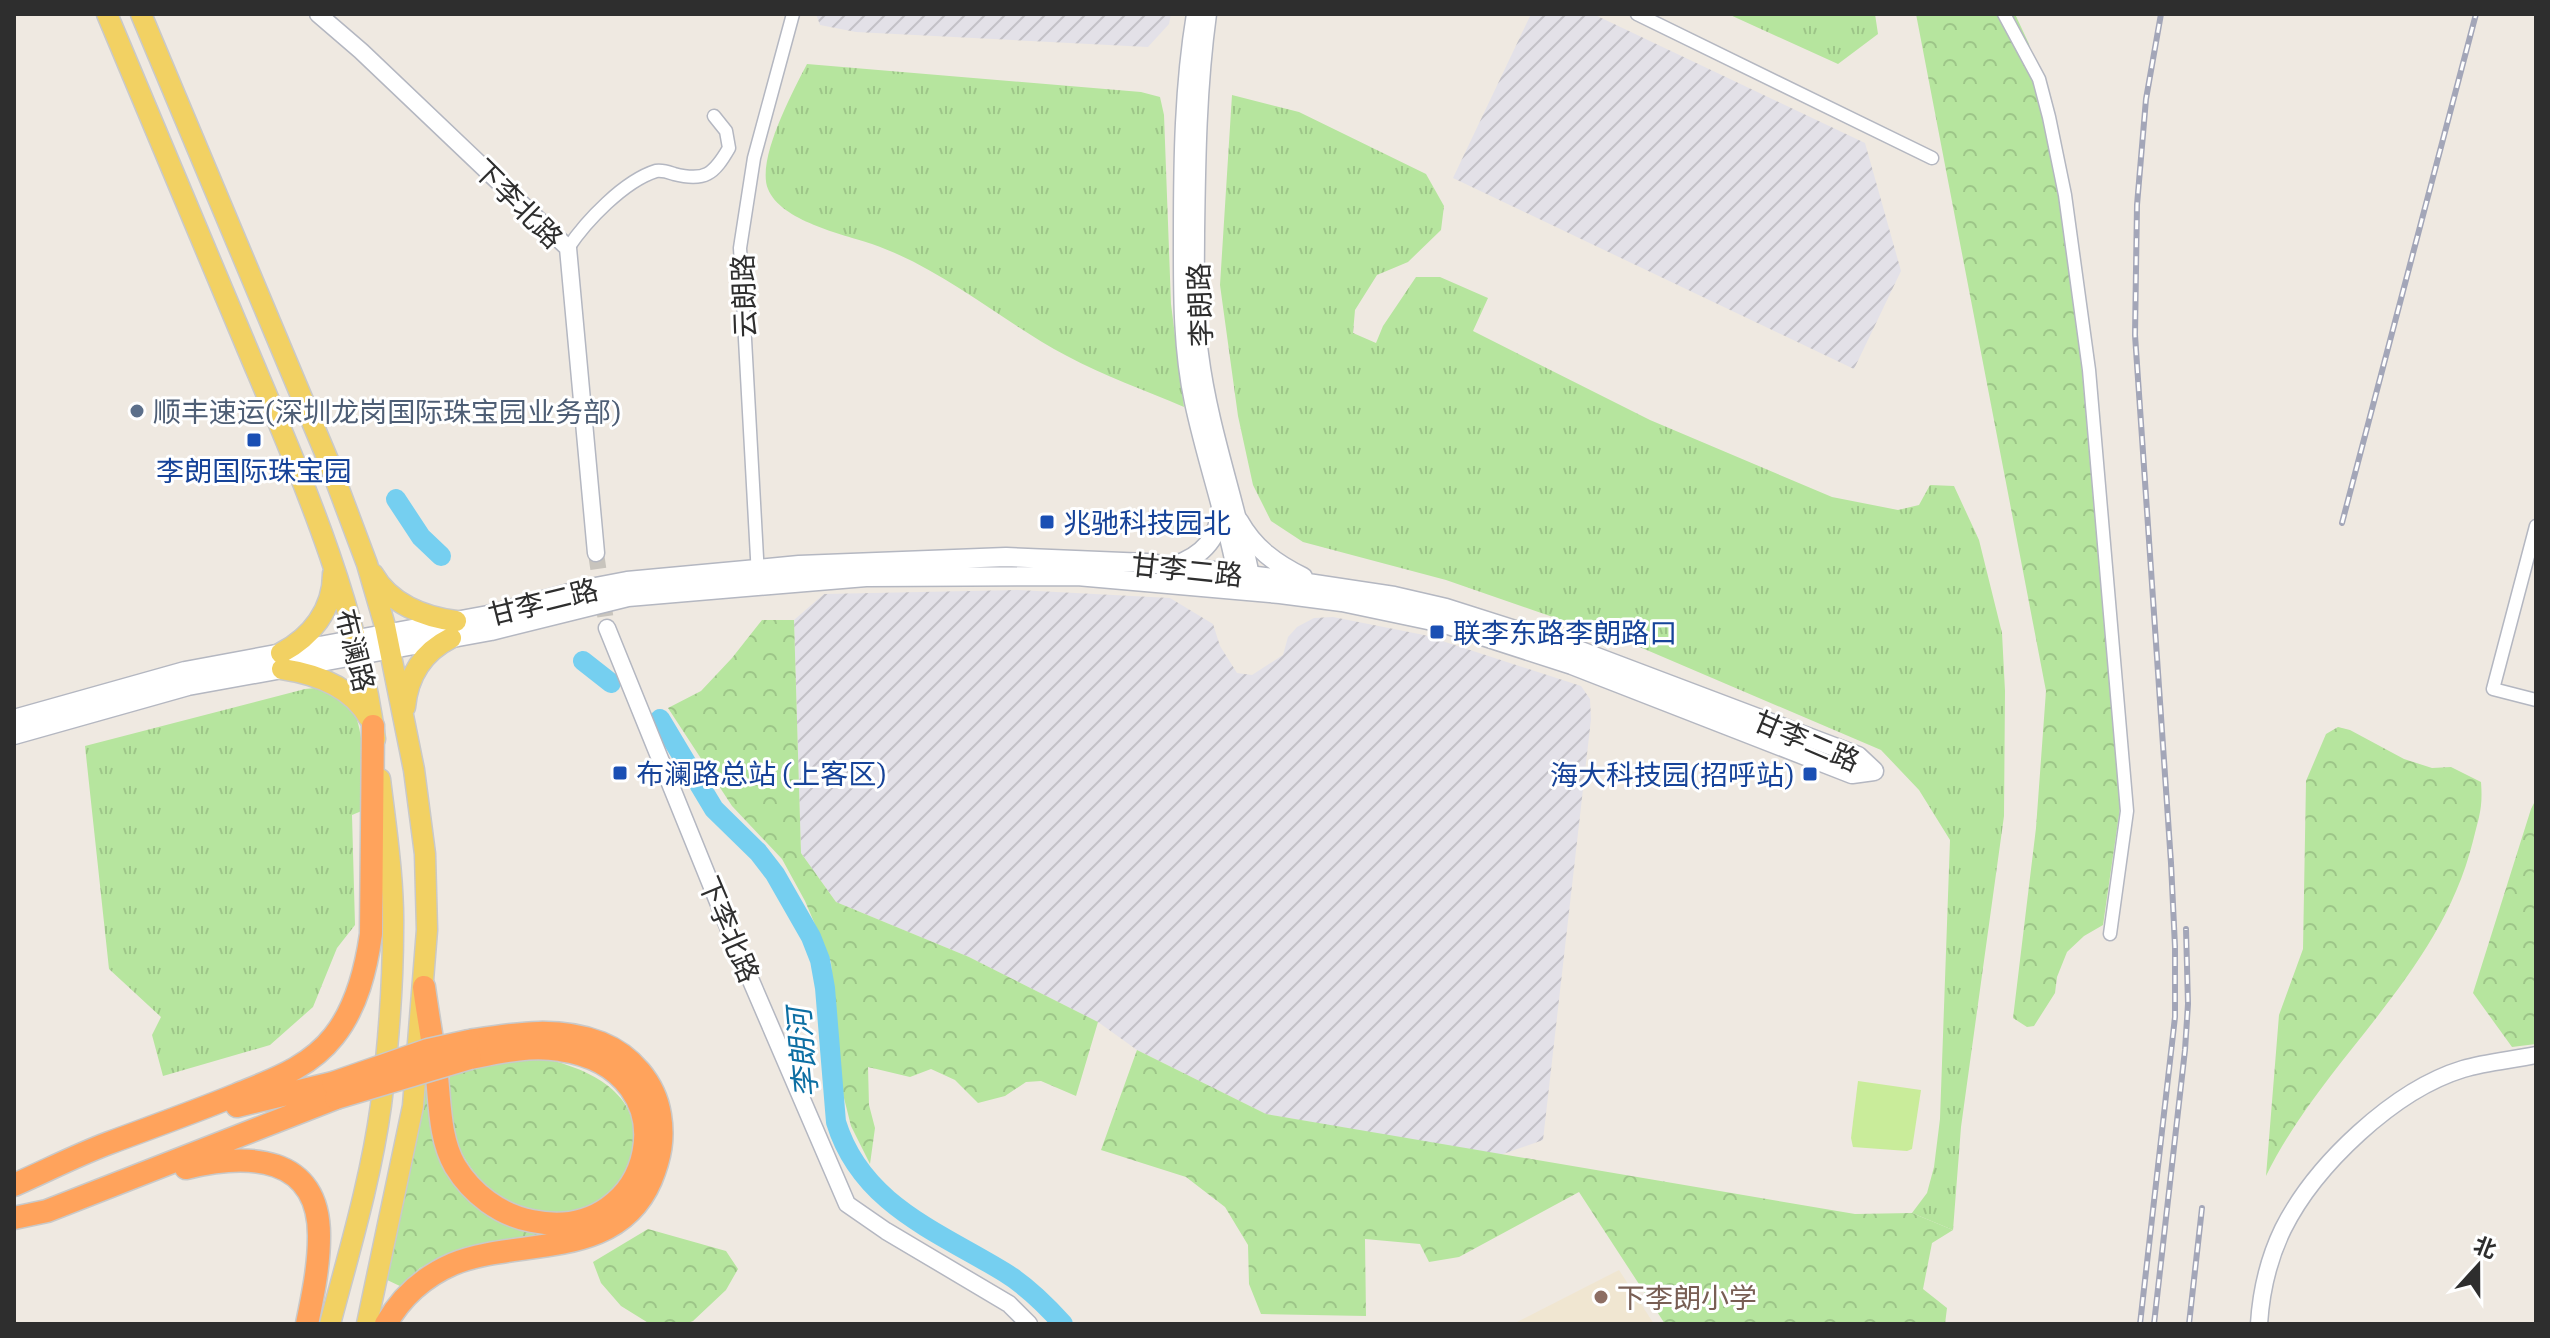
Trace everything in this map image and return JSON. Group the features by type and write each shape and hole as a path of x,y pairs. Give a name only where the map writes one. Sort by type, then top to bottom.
{"highway":[{"path":"18,1182 273,1080 304,1064 326,1046 345,1022 367,963 371,934 373,726"},
{"path":"424,987 445,1136 455,1165 472,1187 492,1206 518,1219 545,1224 573,1223 593,1218 613,1205 630,1185 642,1161 647,1135 644,1114 634,1092 614,1070 591,1057 561,1050 469,1049"},
{"path":"14,1229 47,1211 238,1135 335,1091 469,1049 546,1031 593,1040 611,1047 631,1062 649,1082 659,1110 663,1135 659,1161 645,1193 606,1229 558,1245 455,1263 429,1276 407,1293 386,1324"},
{"path":"180,1118 335,1091"},
{"path":"122,1183 213,1161 257,1160 271,1162 286,1171 308,1193 320,1234 317,1273 307,1324"},
{"path":"14,1218 47,1211"}],"main road":[{"name":"布澜路","path":"107,14 299,471 333,562 357,647 373,726 387,833 393,927 390,1001 381,1107 364,1192 330,1324"},
{"name":"布澜路","path":"141,14 328,460 367,564 388,642 414,770 425,854 427,930 424,987 413,1106 367,1324"},
{"path":"1173,566 1201,553 1210,542 1220,519 1221,505"},
{"path":"1239,521 1268,556 1295,573 1325,585"},
{"name":"甘李二路","path":"14,735 145,696 282,661 454,630 627,581 758,576 1005,574 1105,577 1245,582 1325,585 1446,608 1565,645 1858,756 1874,771 1852,774 1572,665 1442,623 1245,582 1173,566 1006,557 865,561 758,576"},
{"path":"333,562 333,580 321,617 282,661 335,686 365,710 373,726"},
{"path":"367,564 377,581 402,604 437,618 454,630 417,666 406,699 404,719"},
{"name":"甘李二路","path":"14,719 185,671 282,661"}],"street":[{"name":"下李北路","path":"318,14 568,248 596,553"},
{"name":"云朗路","path":"758,576 740,248 754,158 793,14"},
{"name":"李朗路","path":"1195,14 1185,106 1182,301 1185,352 1193,403 1245,582"},
{"name":"李朗路","path":"1208,14 1198,106 1196,302 1199,352 1207,400 1239,521 1245,582"},
{"path":"1637,14 1932,158"},
{"path":"2004,14 2039,79 2049,117 2065,195 2089,370 2127,811 2110,934"},
{"path":"568,248 585,223 612,199 646,176 660,170 680,176 700,177 713,173 729,148 726,131 714,116"},
{"path":"2536,526 2493,689 2536,700"},
{"name":"下李北路","path":"607,628 733,939 847,1204 886,1231 1009,1304 1029,1324"},
{"path":"2259,1324 2265,1281 2283,1229 2302,1196 2362,1131 2428,1084 2464,1069 2536,1055"}],"shaded area":[{"path":"816,14 1171,14 1169,24 1148,47 856,32 820,25"},
{"path":"1531,14 1593,14 1865,143 1901,271 1854,369 1453,178"},
{"path":"1018,590 1170,598 1213,624 1220,646 1237,673 1252,675 1283,655 1288,637 1297,627 1314,618 1333,617 1424,635 1581,686 1590,699 1591,719 1543,1140 1500,1155 1266,1114 1137,1050 1098,1022 969,957 836,902 801,853 794,620 824,594"},
{"name":"下李朗小学","path":"1619,1270 1654,1324 1513,1324"}],"green space":[{"path":"1728,14 1875,14 1878,34 1838,64"},
{"path":"1916,14 2015,14 2029,44 2061,211 2082,371 2120,808 2103,925 2084,936 2067,952 2057,977 2055,993 2034,1026 2027,1027 2013,1018 2036,828 2046,691"},
{"path":"807,64 1141,92 1160,97 1164,115 1171,304 1184,407 1081,363 924,267 872,244 814,225 786,210 775,200 768,189 766,176 771,144"},
{"path":"1232,95 1299,112 1426,174 1444,206 1441,230 1408,262 1377,275 1355,310 1353,333 1376,343 1383,326 1416,277 1440,277 1488,298 1473,331 1650,420 1832,497 1898,510 1919,505 1930,485 1954,486 1979,540 2002,633 2005,691 2004,816 1961,1127 1953,1230 1912,1213 1927,1193 1940,1119 1950,840 1919,790 1881,750 1642,648 1446,580 1303,542 1271,521 1253,485 1238,416 1220,285"},
{"path":"762,620 794,620 801,853 836,902 969,957 1098,1022 1076,1096 1041,1081 1026,1082 1005,1096 978,1103 955,1080 931,1069 910,1077 868,1067 869,1105 875,1128 870,1164 851,1126 841,1086 831,962 805,901 782,859 732,806 668,708 701,691"},
{"path":"325,687 342,694 350,704 360,732 364,810 352,815 355,925 337,948 313,1007 270,1045 163,1076 152,1035 161,1017 109,969 85,746 305,689"},
{"path":"2338,727 2350,730 2404,759 2432,768 2451,767 2481,782 2480,812 2457,890 2435,934 2408,975 2318,1092 2266,1176 2279,1015 2303,949 2306,781 2326,734"},
{"path":"2536,799 2536,1044 2512,1047 2473,993"},
{"path":"1137,1050 1266,1114 1855,1214 1912,1213 1953,1230 1932,1243 1923,1289 1947,1308 1945,1324 1665,1324 1579,1192 1459,1257 1429,1262 1420,1244 1365,1239 1366,1316 1261,1314 1249,1284 1248,1245 1225,1207 1186,1177 1101,1150"},
{"path":"537,1057 570,1066 602,1082 626,1105 633,1121 635,1148 627,1177 598,1202 567,1213 534,1211 503,1199 490,1189 469,1165 458,1146 448,1116 450,1074 474,1065"},
{"path":"1858,1081 1921,1090 1912,1149 1853,1147 1851,1138"},
{"path":"425,1086 432,1125 466,1188 584,1229 450,1254 420,1268 402,1287 385,1279"},
{"path":"648,1229 726,1251 738,1269 726,1290 693,1321 685,1324 650,1324 621,1306 601,1283 593,1262"}],"waterway":[{"name":"李朗河","path":"396,499 421,537 441,556"},
{"name":"李朗河","path":"583,661 611,683"},
{"name":"李朗河","path":"660,719 714,809 758,852 775,874 811,937 820,960 825,988 836,1122 863,1174 882,1195 904,1212 1020,1283 1063,1324"}],"tunnel":[{"path":"596,553 607,628"}],"railway":[{"path":"2140,1324 2175,1017 2171,863 2135,335 2137,205 2146,99 2161,14"},
{"path":"2342,523 2476,14"},
{"path":"2154,1324 2185,1050 2188,1004 2186,929"},
{"path":"2189,1324 2202,1208"}],"place":[{"name":"顺丰速运(深圳龙岗国际珠宝园业务部)","path":"137,411"},
{"name":"李朗国际珠宝园","path":"254,440"},
{"name":"兆驰科技园北","path":"1047,522"},
{"name":"联李东路李朗路口","path":"1437,632"},
{"name":"布澜路总站 (上客区)","path":"620,773"},
{"name":"海大科技园(招呼站)","path":"1810,774"},
{"name":"下李朗小学","path":"1601,1297"}]}
